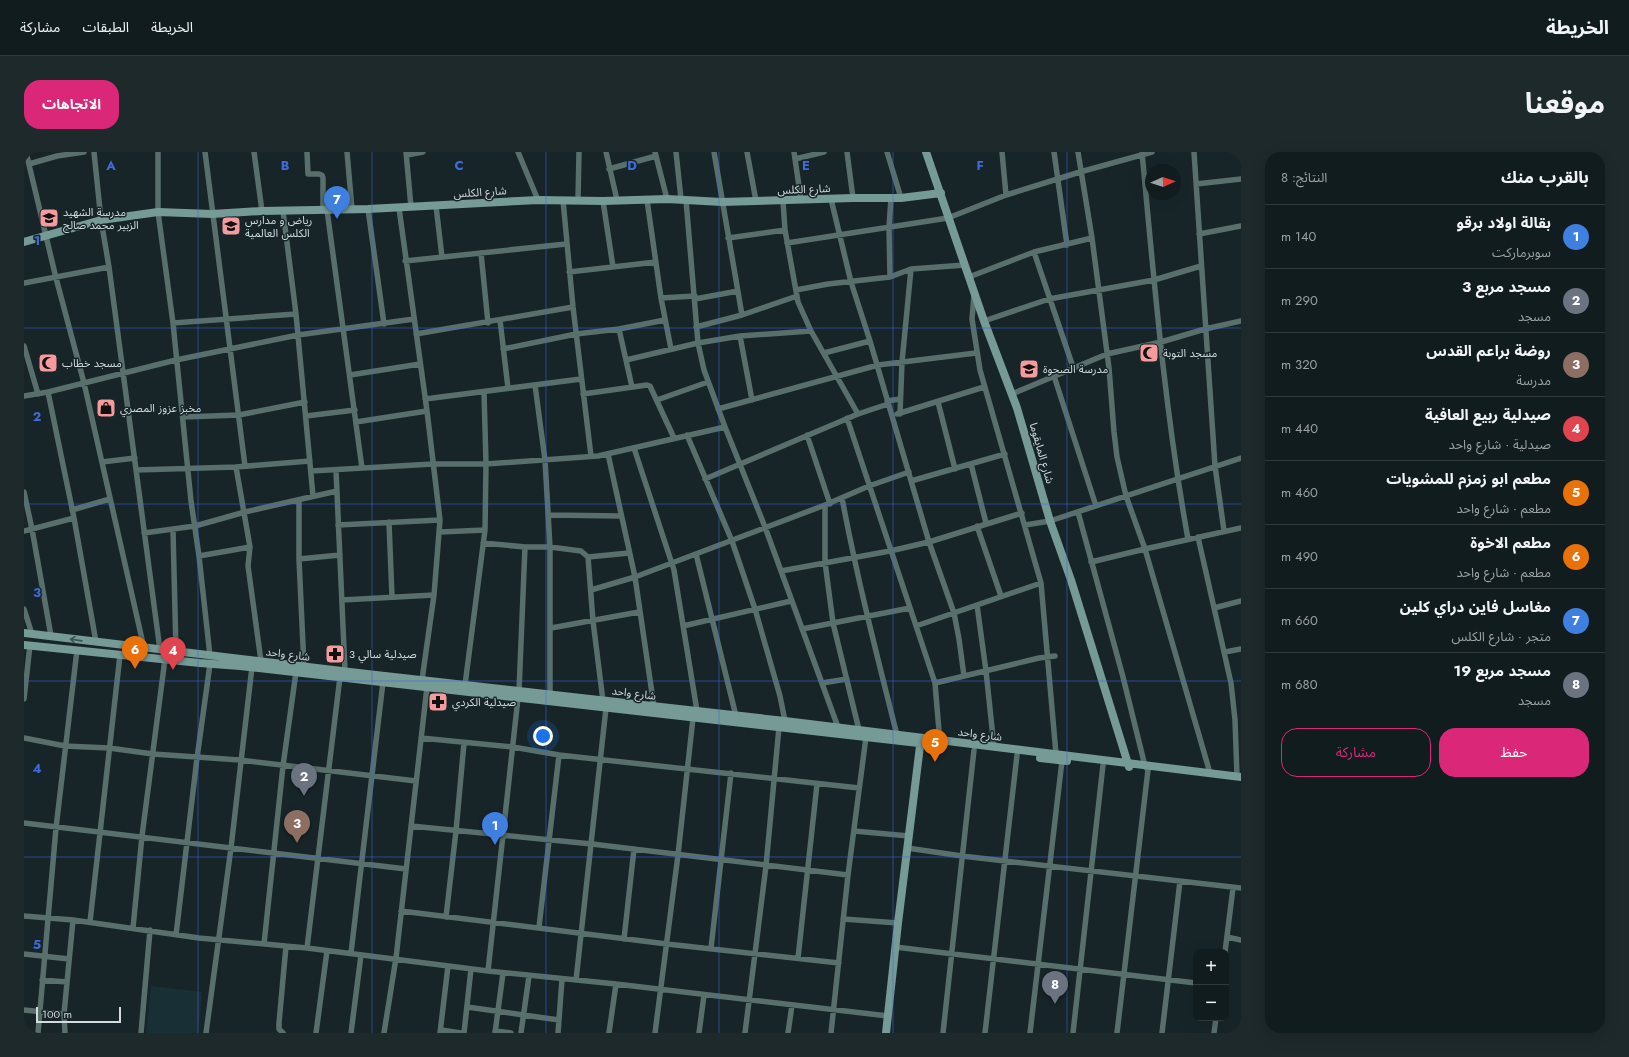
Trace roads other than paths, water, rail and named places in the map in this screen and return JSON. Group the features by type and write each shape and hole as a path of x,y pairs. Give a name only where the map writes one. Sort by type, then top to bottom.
{"street":[{"path":"26,152 47,235 56,278 84,383 144,648"},
{"path":"29,164 56,154 84,152"},
{"path":"94,152 101,220 109,267 160,650"},
{"path":"158,152 158,212 173,322 187,467 199,556 210,660 176,935"},
{"path":"205,152 246,466"},
{"path":"254,152 262,211"},
{"path":"307,152 308,174 319,174 322,175 323,178 325,210 350,375 362,468"},
{"path":"347,152 352,209"},
{"path":"411,207 406,153 423,152"},
{"path":"518,152 538,200"},
{"path":"578,200 579,152"},
{"path":"606,152 617,200"},
{"path":"676,152 684,200 695,297 698,343 708,382 765,527 839,731"},
{"path":"714,152 742,316"},
{"path":"747,152 756,201"},
{"path":"794,152 801,200"},
{"path":"795,159 824,152"},
{"path":"847,152 853,198"},
{"path":"887,152 901,198"},
{"name":"شارع المايقوما","path":"926,152 984,321 1012,394 1050,521 1071,580 1129,766"},
{"path":"1002,152 1006,195"},
{"path":"1054,152 1067,245"},
{"path":"1078,152 1099,290 1117,457 1126,496 1145,549 1210,773"},
{"path":"787,243 948,218 1006,195 1142,153 1152,152"},
{"path":"1194,152 1215,466 1224,531"},
{"path":"1142,153 1154,280 1177,478 1188,539"},
{"path":"610,169 655,154 667,199"},
{"path":"1196,184 1241,179"},
{"name":"شارع الكلس","path":"24,242 101,220 158,212 212,214 262,211 399,208 538,200 603,201 667,199 722,202 783,201 853,198 901,198 941,193"},
{"path":"890,276 889,227 891,198"},
{"path":"831,199 851,282 878,365 929,542 954,613 964,676"},
{"path":"562,200 581,379 591,456"},
{"path":"647,200 661,298 671,349"},
{"path":"603,201 613,267"},
{"path":"783,201 785,230 796,293 810,331 858,414"},
{"path":"436,206 442,257"},
{"path":"399,208 427,411 440,520 434,595 422,680"},
{"path":"368,209 384,324"},
{"path":"282,211 296,314 313,496"},
{"path":"1199,234 1241,226"},
{"path":"728,238 785,230"},
{"path":"969,276 1034,252 1092,238"},
{"path":"406,261 566,244"},
{"path":"1034,252 1073,368"},
{"path":"481,253 488,323"},
{"path":"569,272 656,262"},
{"path":"696,327 742,316 796,293 828,284 890,276 911,269 965,265"},
{"path":"984,321 1049,299 1154,280 1201,266"},
{"path":"24,283 109,267"},
{"path":"900,414 902,362 911,269"},
{"path":"661,298 695,297 738,291"},
{"path":"975,292 972,319 976,353 984,387 1005,454 1041,583 1047,656 1059,757 1049,866 1030,1033"},
{"path":"416,334 488,323 573,307"},
{"path":"173,322 296,314"},
{"path":"24,396 48,392 176,360 298,335 414,319"},
{"path":"500,320 508,388"},
{"path":"503,349 576,334 619,329 665,320"},
{"path":"1012,394 1107,354 1162,342 1205,329 1241,321"},
{"path":"619,329 632,387"},
{"path":"626,360 698,343 740,336 810,331"},
{"path":"740,336 752,400"},
{"path":"824,353 870,341"},
{"path":"24,346 38,394"},
{"path":"718,409 878,365 976,353"},
{"path":"350,375 420,364"},
{"path":"1054,376 1096,506"},
{"path":"425,399 581,379"},
{"path":"657,400 708,382"},
{"path":"535,385 545,460 550,547 550,694"},
{"path":"584,394 650,386 674,438"},
{"path":"892,416 984,387"},
{"path":"48,392 74,518 96,642"},
{"path":"465,685 485,530 486,464 484,392"},
{"path":"705,479 848,418 900,399"},
{"path":"183,417 239,415 305,402"},
{"path":"938,402 955,469"},
{"path":"306,416 355,410"},
{"path":"356,422 427,411"},
{"path":"848,418 890,551 935,683 939,731 932,742"},
{"path":"311,471 433,464 486,464 591,456 608,454 725,427"},
{"path":"687,435 732,541 755,609 776,682 782,724 774,779 766,866 745,1033"},
{"path":"807,435 828,505 825,562 833,623 859,730"},
{"path":"634,448 673,563 695,715 655,1033"},
{"path":"608,454 634,577 654,707"},
{"path":"912,481 1005,454"},
{"path":"102,462 135,458"},
{"path":"1025,525 1050,521 1241,458"},
{"path":"136,470 187,467 236,467 310,461"},
{"path":"971,464 986,523"},
{"path":"236,467 245,512 250,548 248,566 261,661"},
{"path":"307,948 328,771 342,674 342,600 336,470"},
{"path":"591,590 673,563 765,527 828,505 869,486 909,472"},
{"path":"24,492 51,636"},
{"path":"144,533 195,526 245,512 336,492"},
{"path":"842,498 853,557 897,735"},
{"path":"72,510 110,499"},
{"path":"299,500 299,559 304,667"},
{"path":"1078,512 1146,768 1117,1033"},
{"path":"781,571 890,551 929,542 1022,513"},
{"path":"548,515 620,516"},
{"path":"24,531 74,518"},
{"path":"338,525 440,520"},
{"path":"389,522 392,597"},
{"path":"977,526 1001,596"},
{"path":"1091,562 1241,528"},
{"path":"173,530 176,652"},
{"path":"440,532 485,530"},
{"path":"1198,537 1225,652 1233,699 1240,778"},
{"path":"483,544 550,547 581,551 588,557 593,621 605,704 601,760 576,980"},
{"path":"488,971 519,695 525,547"},
{"path":"199,556 250,548"},
{"path":"588,557 629,553"},
{"path":"696,554 736,716"},
{"path":"299,559 340,555"},
{"path":"916,626 1041,583"},
{"path":"342,600 434,595"},
{"path":"683,626 712,618 791,601"},
{"path":"1214,608 1241,601"},
{"path":"977,605 986,670 994,747"},
{"path":"802,629 910,608"},
{"path":"24,609 28,633"},
{"path":"551,628 640,612"},
{"name":"شارع واحد","path":"28,633 176,652 210,660 252,667 296,672 342,674 393,680 427,687 616,705 839,731 866,737 920,740"},
{"path":"24,699 27,645"},
{"name":"شارع واحد","path":"27,645 165,660 261,661 304,667 383,682 393,680 422,680 465,685 519,695 550,694 605,704"},
{"path":"1225,652 1241,649"},
{"path":"38,1033 56,828 77,650"},
{"path":"90,922 120,654"},
{"path":"935,683 1047,656 1054,656"},
{"path":"133,928 142,836 165,660"},
{"path":"206,1033 231,848 240,760 252,667"},
{"path":"264,944 296,672"},
{"path":"822,682 846,679"},
{"path":"351,954 363,863 383,682"},
{"path":"384,1033 396,958 427,687"},
{"name":"شارع واحد","path":"616,705 654,707 695,715 736,716 782,724"},
{"name":"شارع واحد","path":"839,731 859,730 897,735 974,750 1017,755 1059,757 1103,766 1129,766"},
{"path":"831,1033 848,875 866,737"},
{"path":"24,738 65,746 109,748 153,754 240,760 416,781"},
{"path":"421,738 513,747 601,760 859,788"},
{"path":"889,1033 888,1016 895,947 920,740"},
{"name":"شارع واحد","path":"932,742 994,747 1129,766 1240,778"},
{"path":"446,917 464,743"},
{"path":"943,1033 974,750"},
{"path":"539,927 559,755"},
{"path":"985,1033 1017,755"},
{"path":"1073,1033 1103,766"},
{"name":"شارع واحد","path":"1146,768 1210,773 1240,778"},
{"path":"711,948 731,773"},
{"path":"798,958 806,870 817,784"},
{"path":"24,823 56,828 142,836 187,843 406,869"},
{"path":"411,826 592,844 848,875"},
{"path":"854,831 909,836"},
{"path":"907,848 962,856 1241,888"},
{"path":"624,939 634,849"},
{"path":"1162,1033 1180,881"},
{"path":"1225,949 1233,888"},
{"path":"401,911 539,927 581,934 839,963"},
{"path":"24,916 73,920 150,930 176,935 396,958 503,973 616,984 888,1016"},
{"path":"843,919 898,923"},
{"path":"65,1033 64,1014 73,920"},
{"path":"141,1033 150,930"},
{"path":"1227,937 1241,940"},
{"path":"283,1033 279,1029 278,1023 286,946"},
{"path":"895,947 993,960 1193,983"},
{"path":"316,1033 327,951"},
{"path":"24,954 69,959"},
{"path":"351,1033 362,955"},
{"path":"448,966 440,1031 463,1033 472,969"},
{"path":"503,973 495,1032 511,1033"},
{"path":"521,1033 529,976"},
{"path":"558,1033 562,979"},
{"path":"42,980 67,982"},
{"path":"609,1033 616,984"},
{"path":"699,1033 704,995"},
{"path":"788,1033 792,1005"},
{"path":"467,1007 559,1020"},
{"path":"24,1010 64,1014"},
{"path":"1214,1033 1216,1021"}],"place":[{"name":"مدرسة الشهيد الزبير محمد صالح","path":"49,218"},
{"name":"مغاسل فاين دراي كلين","path":"337,219"},
{"name":"رياض و مدارس الكلس العالمية","path":"231,226"},
{"name":"مسجد التوبة","path":"1149,353"},
{"name":"مسجد خطاب","path":"48,363"},
{"name":"مدرسة الصحوة","path":"1029,369"},
{"name":"مخبز عزوز المصري","path":"106,408"},
{"name":"صيدلية سالي 3","path":"335,654"},
{"name":"مطعم الاخوة","path":"135,669"},
{"name":"صيدلية ربيع العافية","path":"173,670"},
{"name":"صيدلية الكردي","path":"438,702"},
{"name":"مطعم ابو زمزم للمشويات","path":"935,762"},
{"name":"مسجد مربع 3","path":"304,796"},
{"name":"روضة براعم القدس","path":"297,843"},
{"name":"بقالة اولاد برقو","path":"495,845"},
{"name":"مسجد مربع 19","path":"1055,1004"}]}
